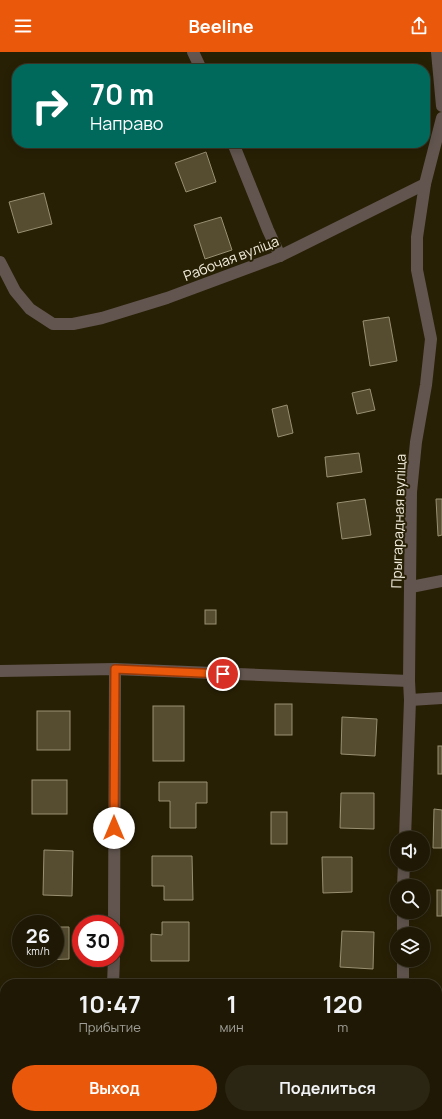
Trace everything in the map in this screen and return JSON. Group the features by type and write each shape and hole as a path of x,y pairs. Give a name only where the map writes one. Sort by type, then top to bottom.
{"street":[{"path":"193,52 199,64"},
{"path":"437,52 442,106"},
{"path":"424,184 442,118"},
{"path":"235,148 280,256"},
{"name":"Рабочая вуліца","path":"0,262 15,291 30,309 53,324 73,324 102,318 167,298 280,256 424,184"},
{"name":"Прыгарадная вуліца","path":"405,831 410,700 411,492 416,442 436,339 417,270 417,237 424,184"},
{"path":"411,587 442,582"},
{"path":"0,671 115,669 409,682"},
{"path":"114,915 115,669"},
{"path":"410,700 442,698"},
{"path":"113,979 114,967"},
{"path":"402,979 403,967"}],"building":[{"path":"206,152 216,182 186,192 175,163"},
{"path":"44,193 52,224 18,233 9,202"},
{"path":"221,217 232,250 205,259 194,225"},
{"path":"389,317 397,361 370,366 363,321"},
{"path":"370,389 375,410 357,414 352,393"},
{"path":"287,405 293,433 278,437 272,409"},
{"path":"359,453 362,472 327,477 325,457"},
{"path":"365,499 371,535 342,539 337,503"},
{"path":"436,499 442,499 442,535 438,536"},
{"path":"205,610 216,610 216,624 205,624"},
{"path":"275,704 292,704 292,735 275,735"},
{"path":"153,706 184,706 184,761 153,761"},
{"path":"37,711 70,711 70,750 37,750"},
{"path":"342,717 377,719 375,756 341,754"},
{"path":"438,746 442,746 442,774 438,774"},
{"path":"32,780 67,780 67,814 32,814"},
{"path":"159,782 207,782 207,803 196,803 196,828 170,828 170,801 159,801"},
{"path":"341,793 374,793 374,829 340,828"},
{"path":"434,809 442,810 442,848 433,848"},
{"path":"271,812 287,812 287,844 271,844"},
{"path":"44,850 73,851 72,896 43,895"},
{"path":"152,856 192,856 193,900 164,900 164,886 152,886"},
{"path":"322,857 352,857 352,892 323,893"},
{"path":"437,890 442,890 442,916 437,916"},
{"path":"162,922 189,922 189,961 151,961 151,934 162,935"},
{"path":"64,927 69,927 69,959 64,959"},
{"path":"342,931 374,932 373,969 340,967"}],"route":[{"path":"114,828 115,669 223,674"}]}
